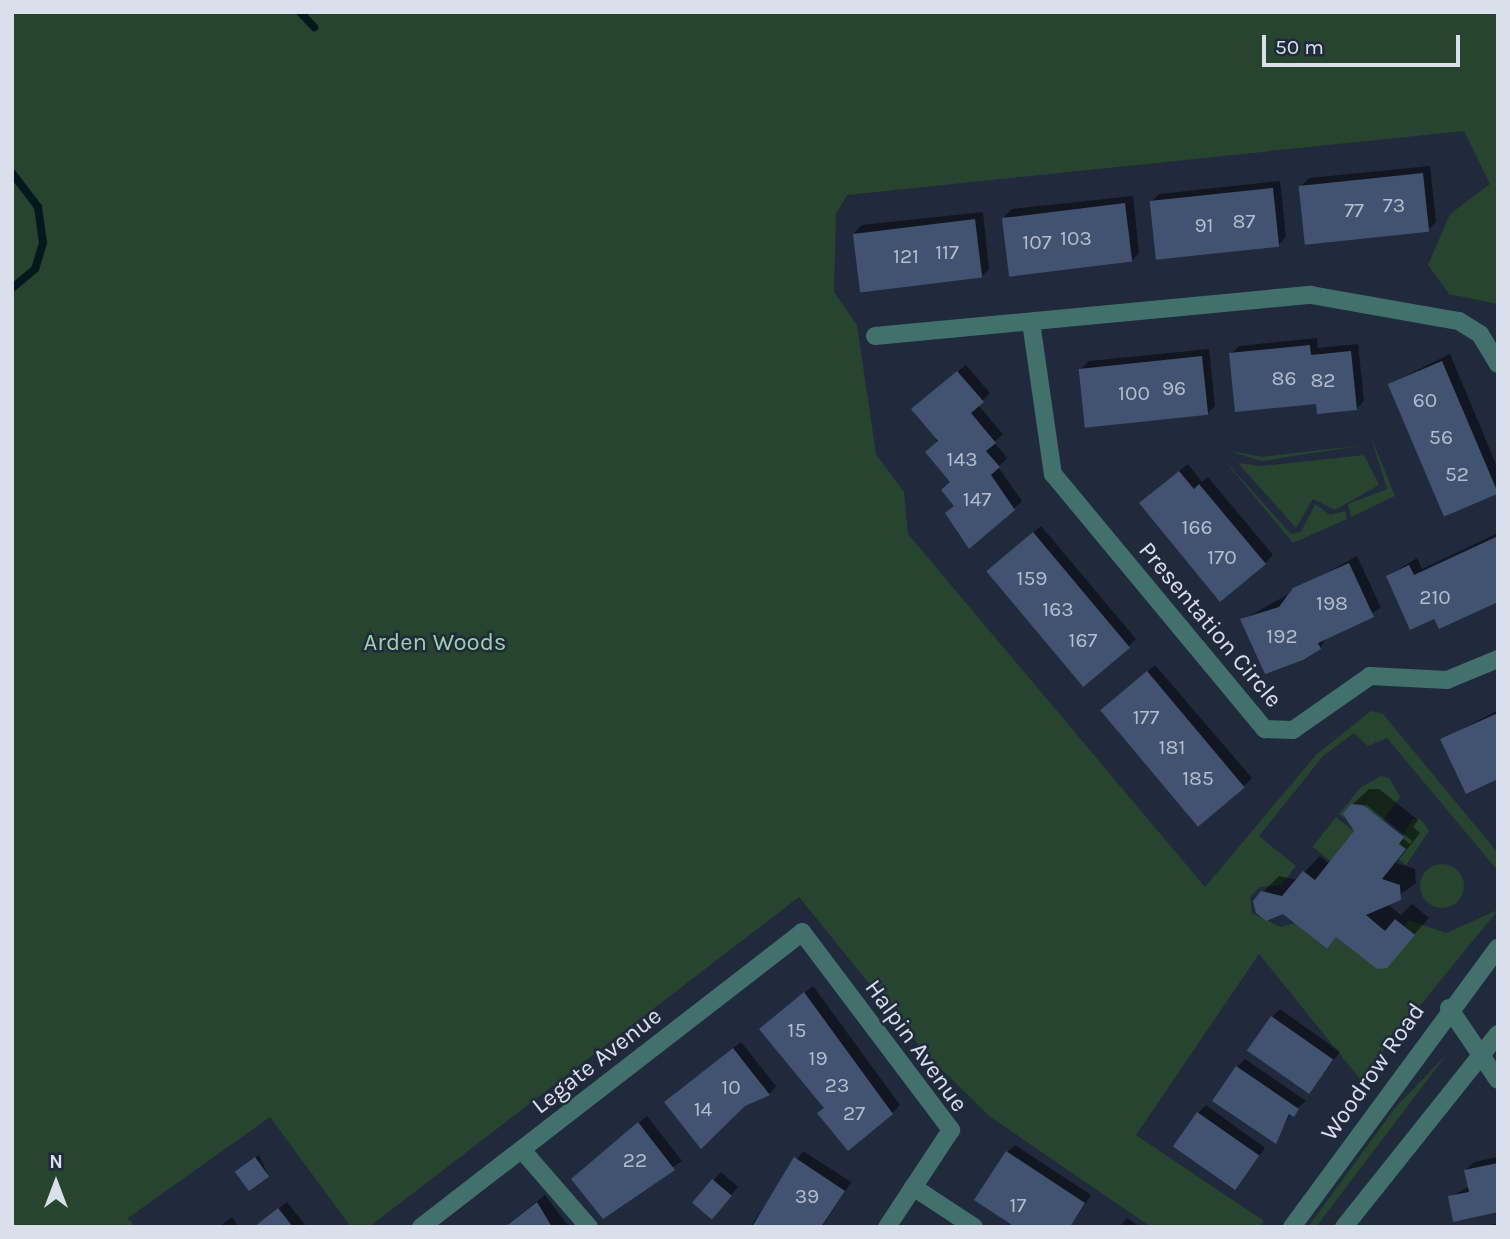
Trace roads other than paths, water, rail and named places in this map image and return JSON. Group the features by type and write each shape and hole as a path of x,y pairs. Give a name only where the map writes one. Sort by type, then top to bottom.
{"street":[{"path":"875,336 1321,296 1460,321 1480,334 1498,364"},
{"name":"Presentation Circle","path":"1031,322 1053,474 1265,729 1293,730 1370,676 1447,680 1498,659"},
{"name":"Legate Avenue","path":"421,1227 802,932"},
{"name":"Halpin Avenue","path":"802,932 951,1130 887,1227"},
{"name":"Woodrow Road","path":"1292,1227 1449,1008 1498,948"},
{"path":"1449,1008 1498,1080"},
{"path":"1344,1227 1498,1034"},
{"path":"522,1150 589,1227"},
{"path":"913,1187 974,1227"}],"waterway":[{"path":"300,12 314,27"},
{"path":"12,173 38,207 43,243 35,269 12,288"}],"park label":[{"name":"Arden Woods","path":"435,643"}]}
